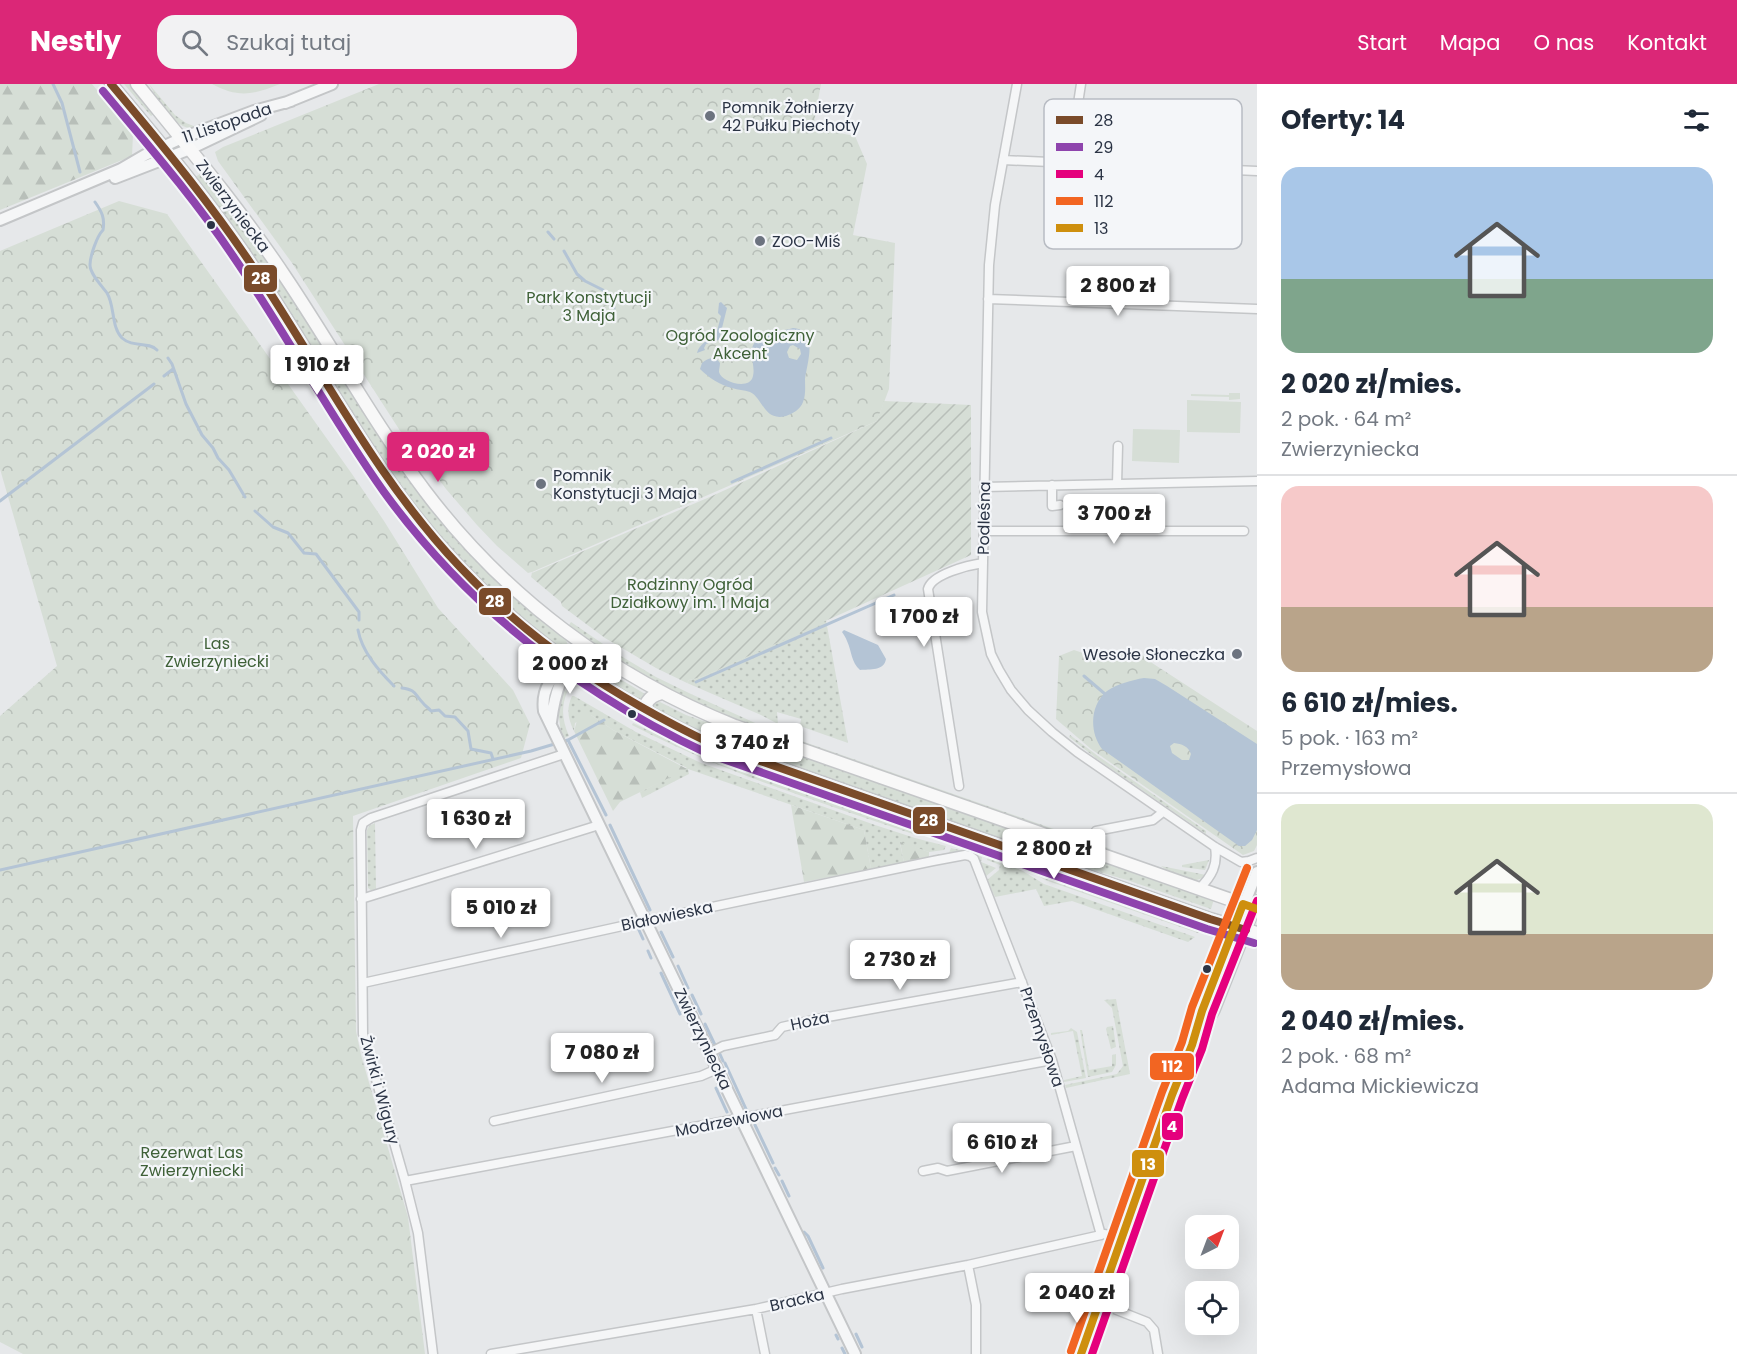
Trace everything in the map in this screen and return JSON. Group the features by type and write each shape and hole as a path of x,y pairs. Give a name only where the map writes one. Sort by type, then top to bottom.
{"main road":[{"name":"Zwierzyniecka","path":"111,84 171,157 241,250 365,445 417,519 491,600 568,663"},
{"name":"Zwierzyniecka","path":"137,84 262,242 400,457 424,490 502,578 582,644"},
{"path":"582,644 662,693 735,726 1199,889 1253,905"},
{"path":"568,663 648,713 712,744 1246,930"},
{"path":"648,713 646,704 649,699 662,693"}],"street":[{"name":"11 Listopada","path":"65,193 104,182 171,157 291,100 332,84"},
{"name":"Podleśna","path":"1017,84 995,205 988,299 982,612 991,654 1011,690 1028,710 1077,752 1215,847 1241,862 1257,858"},
{"path":"1079,99 1081,84"},
{"name":"11 Listopada","path":"0,220 121,169 162,146 254,111 291,100"},
{"path":"145,125 148,135 145,155"},
{"path":"1003,160 1044,162"},
{"path":"1242,171 1257,171"},
{"path":"988,299 1252,309"},
{"path":"1117,484 1118,446"},
{"path":"984,487 1257,481"},
{"path":"1052,485 1052,506 1060,506"},
{"path":"984,531 1244,531"},
{"path":"959,786 928,589 931,582 937,578 970,565 983,563"},
{"name":"Zwierzyniecka","path":"582,644 568,663 554,674 544,694 544,711 855,1354"},
{"name":"Żwirki i Wigury","path":"433,1354 418,1233 363,1034 361,830 363,823 370,818 563,752"},
{"path":"1096,831 1153,820 1163,812"},
{"path":"361,899 599,825"},
{"path":"1199,889 1214,870 1215,847"},
{"name":"Białowieska","path":"363,983 933,861 965,855 973,857"},
{"name":"Przemysłowa","path":"973,857 1052,1060 1101,1235"},
{"path":"1081,1354 1121,1237 1192,1045 1202,1011 1246,930 1253,905 1257,872"},
{"name":"Hoża","path":"709,1053 723,1046 775,1035 782,1027 1022,982"},
{"name":"Modrzewiowa","path":"405,1181 1052,1060"},
{"path":"494,1121 701,1076 717,1069"},
{"path":"923,1171 938,1168 958,1172 1076,1146"},
{"path":"1101,1235 1121,1237"},
{"name":"Bracka","path":"491,1354 517,1352 756,1310 842,1289 968,1265 1101,1235"},
{"path":"968,1265 976,1305 976,1354"},
{"path":"1099,1303 1148,1322 1154,1330 1158,1354"},
{"path":"756,1310 765,1354"}],"green space":[{"path":"0,84 92,84 133,134 132,156 0,210"},
{"path":"124,84 130,84 154,114 151,116"},
{"path":"149,84 175,115 199,128 183,126 171,117"},
{"path":"212,84 280,84 253,93 238,93"},
{"name":"Park Konstytucji 3 Maja","path":"379,84 821,84 813,128 855,136 867,164 853,235 895,243 889,389 877,421 528,573 477,525 446,489 413,444 406,440 292,263 218,161 215,152"},
{"path":"200,174 287,289 433,511 467,549 565,637 569,648 566,652 562,652 542,637 468,570 422,516 380,457 246,247 195,177"},
{"name":"Rezerwat Las Zwierzyniecki","path":"119,201 167,214 352,474 438,608 513,690 530,724 521,758 353,816 356,1031 408,1217 425,1354 23,1354 0,1342 0,716 57,666 0,469 0,251"},
{"path":"289,333 424,535 480,601 547,659 550,668 499,625 468,594 412,526 372,473 285,335"},
{"path":"1229,393 1240,393 1240,399 1191,396 1191,394 1229,395"},
{"path":"1187,400 1241,402 1240,433 1187,432"},
{"name":"Rodzinny Ogród Działkowy im. 1 Maja","path":"884,401 971,405 971,555 702,677 689,680 687,683 605,638 562,606 561,602 531,577 532,573 712,496 877,421"},
{"path":"1133,429 1180,430 1179,463 1132,461"},
{"path":"826,620 848,743 800,726 801,719 777,712 778,724 687,683 689,680 702,677"},
{"path":"571,622 606,646 603,651 579,635 569,625"},
{"path":"611,650 656,677 773,731 1111,849 1097,847 721,715 636,671 608,654"},
{"path":"1074,650 1083,653 1137,650 1149,661 1257,731 1257,845 1254,851 1243,855 1091,749 1056,719 1059,656"},
{"path":"600,667 645,694 642,703 594,675"},
{"path":"563,688 567,692 563,714 569,736 562,739 557,704"},
{"path":"572,696 636,732 701,763 875,825 946,846 944,850 929,852 900,843 904,863 871,869 864,830 688,769 689,774 642,798 640,792 687,768 613,730 591,715 575,723 574,731 569,714"},
{"path":"660,702 686,715 1214,899 1211,909 1127,880 1044,856 702,734 652,710 653,703"},
{"path":"584,714 591,715 613,730 687,769 620,802 613,811 574,731 578,717"},
{"path":"633,723 705,758 917,833 916,835 736,772 666,742 632,725"},
{"path":"655,726 776,773 1204,923 1202,928 1046,874 988,851 775,779 703,752 653,729"},
{"path":"1070,735 1206,831 1206,834 1097,759 1069,737"},
{"path":"791,805 864,830 871,869 804,882"},
{"path":"375,823 376,890 372,891 368,888 367,830"},
{"path":"900,842 929,852 929,858 904,863"},
{"path":"951,848 982,857 981,862 996,868 985,877 977,857 933,856 949,853"},
{"path":"988,857 1021,870 1044,884 1195,937 1188,942 1072,901 1044,906 1036,889 995,897 987,880 999,870 1000,865 987,860"},
{"path":"1209,860 1205,870 1182,867 1182,865"},
{"path":"1161,866 1206,875 1192,881"},
{"path":"1036,873 1201,932 1198,933 1045,880"},
{"path":"1116,999 1130,1074 1066,1088 1065,1085 1117,1074 1123,1066 1112,1008 1104,1000"},
{"path":"1113,1026 1116,1047 1111,1049 1106,1029"},
{"path":"1071,1028 1077,1032 1086,1078 1064,1082 1064,1080 1082,1076 1073,1031 1051,1035 1051,1033 1068,1031"},
{"path":"1080,1030 1082,1030 1089,1070 1112,1066 1112,1055 1116,1054 1116,1065 1112,1072 1088,1077"}],"water":[{"path":"721,302 727,308 719,340 706,344 705,350 697,353 702,344 716,335 721,316 718,313"},
{"path":"793,328 801,330 806,335 810,348 804,399 802,405 793,413 779,417 773,416 750,392 723,385 700,369 702,363 714,358 720,363 721,376 730,382 747,383 753,376 752,348 757,340 765,335","holes":["793,345 800,349 801,354 797,360 789,358 787,352 790,346"]},
{"path":"844,630 878,645 886,659 885,663 876,669 860,670 853,660 842,632"},
{"path":"1144,678 1155,679 1167,686 1257,744 1257,830 1252,840 1245,846 1239,846 1102,749 1093,727 1095,711 1101,697 1111,689","holes":["1174,743 1188,749 1191,754 1189,760 1182,760 1172,753 1170,746"]}],"waterway":[{"path":"53,84 62,103 80,172"},
{"path":"95,202 102,215 104,226 91,257 92,272 107,293 116,328 122,338 131,343 153,347 157,350"},
{"path":"548,232 554,239"},
{"path":"564,251 577,274 603,290 614,308"},
{"path":"168,358 186,404 202,435 229,470 245,497"},
{"path":"164,376 173,369"},
{"path":"0,501 154,384"},
{"path":"732,482 831,438"},
{"path":"255,511 273,527 288,533 304,553 316,554 359,612 359,620"},
{"path":"696,682 894,595"},
{"path":"358,630 367,653 394,686"},
{"path":"1084,676 1105,694"},
{"path":"402,688 413,691 431,711 439,710 445,716 455,717 468,731 471,749 491,753 493,759"},
{"path":"0,870 531,751 568,740 604,720"},
{"path":"568,740 606,815"},
{"path":"610,825 650,910"},
{"path":"638,928 643,939"},
{"path":"661,932 673,957"},
{"path":"648,951 651,958"},
{"path":"678,966 688,988"},
{"path":"661,973 680,1014"},
{"path":"692,995 701,1014"},
{"path":"705,1024 715,1045"},
{"path":"719,1052 723,1061"},
{"path":"725,1063 746,1109"},
{"path":"716,1088 727,1112"},
{"path":"755,1125 773,1163"},
{"path":"775,1168 779,1175"},
{"path":"782,1181 789,1196"},
{"path":"804,1232 823,1268"},
{"path":"856,1334 862,1347"},
{"path":"836,1335 838,1339"},
{"path":"842,1348 845,1354"}],"transit line":[{"name":"28","path":"111,84 189,179 244,253 354,428 404,500 460,567 488,595 547,645 578,668 643,708 712,744 1246,930"},
{"name":"29","path":"103,91 218,234 384,492 452,574 529,644 615,704 709,754 1207,929 1254,943"},
{"name":"112","path":"1071,1351 1162,1092 1182,1042 1192,1007 1247,868"},
{"name":"4","path":"1092,1354 1182,1099 1202,1049 1212,1014 1257,901"},
{"name":"13","path":"1081,1354 1172,1095 1192,1045 1202,1011 1243,904 1257,909"}],"place":[{"name":"Pomnik Żołnierzy 42 Pułku Piechoty","path":"710,116"},
{"name":"ZOO-Miś","path":"760,241"},
{"name":"Pomnik Konstytucji 3 Maja","path":"541,484"},
{"name":"Wesołe Słoneczka","path":"1237,654"}],"park label":[{"name":"Ogród Zoologiczny Akcent","path":"740,344"},
{"name":"Las Zwierzyniecki","path":"217,652"}]}
